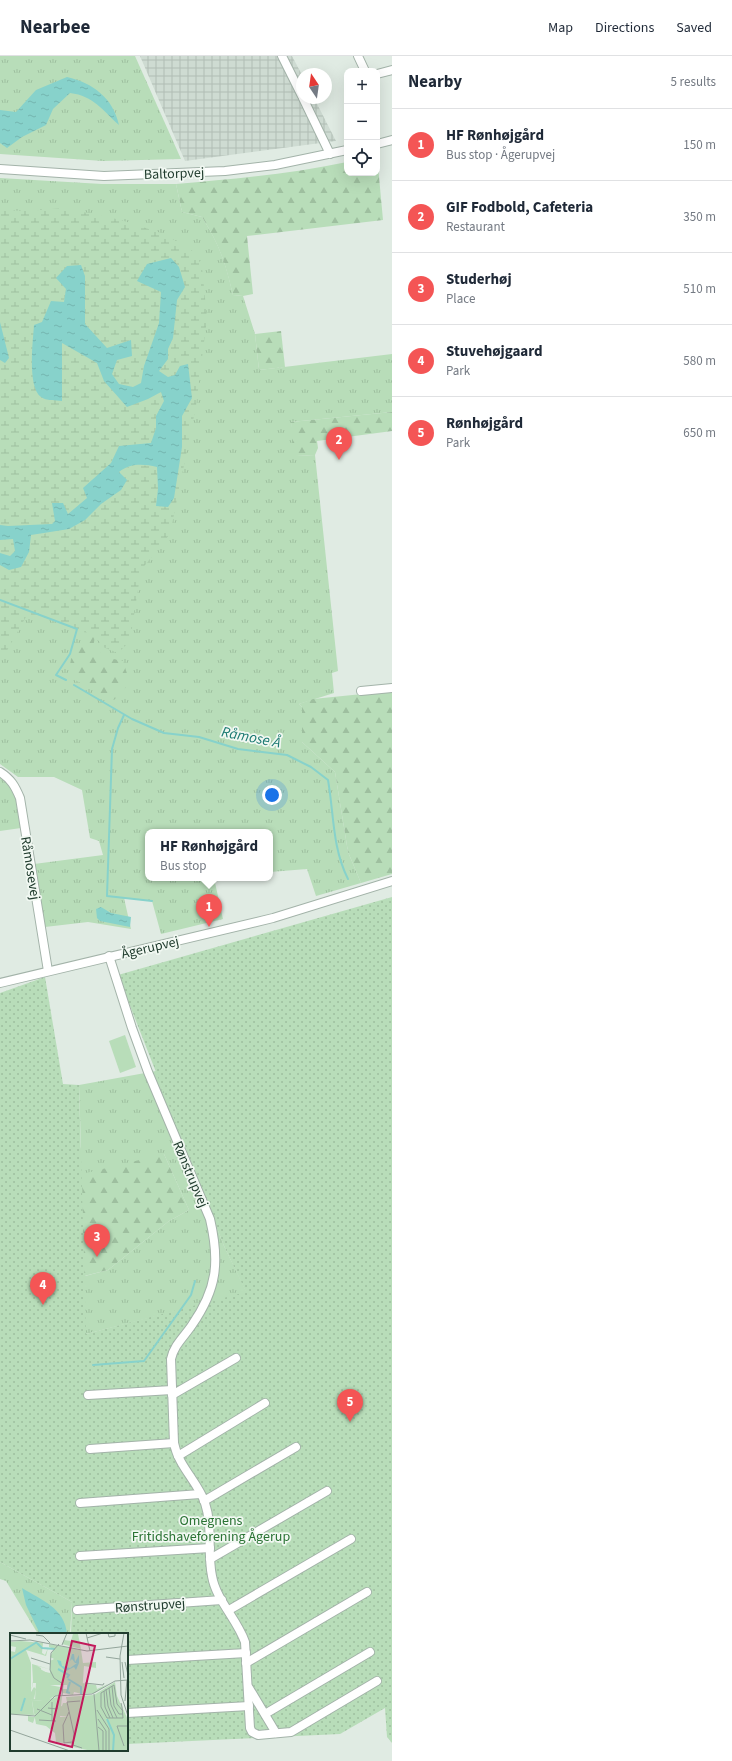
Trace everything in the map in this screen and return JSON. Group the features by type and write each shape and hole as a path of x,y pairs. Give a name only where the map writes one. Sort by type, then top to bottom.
{"street":[{"path":"282,56 296,85"},
{"path":"358,56 364,68"},
{"path":"380,73 392,70"},
{"path":"305,104 330,154"},
{"path":"380,143 392,140"},
{"name":"Baltorpvej","path":"0,168 104,176 225,171 275,165 344,151"},
{"path":"361,691 392,688"},
{"name":"Råmosevej","path":"0,772 15,786 20,798 48,970"},
{"name":"Ågerupvej","path":"0,983 48,970 272,918 392,881"},
{"name":"Rønstrupvej","path":"110,956 132,1028 148,1072 210,1219 216,1244 216,1266 211,1288 203,1309 173,1349 171,1359 174,1443 178,1456 202,1498 208,1515 212,1577 222,1600 242,1631 245,1642 250,1728 252,1732 258,1735 291,1732 377,1681"},
{"path":"88,1395 172,1393 236,1358"},
{"path":"178,1456 265,1403"},
{"path":"90,1449 174,1443"},
{"path":"80,1503 202,1498 296,1447"},
{"path":"210,1559 327,1492"},
{"path":"229,1610 351,1539"},
{"path":"80,1556 210,1548"},
{"path":"246,1663 367,1592"},
{"name":"Rønstrupvej","path":"77,1610 222,1600"},
{"path":"265,1714 370,1652"},
{"path":"128,1660 246,1653"},
{"name":"Rønstrupvej","path":"248,1687 276,1733"},
{"path":"128,1713 249,1706"}],"shaded area":[{"path":"140,56 292,56 298,68 296,68 296,104 317,104 336,141 185,161"}],"green space":[{"path":"0,56 135,56 181,159 103,161 0,154"},
{"path":"344,163 344,176 379,176 383,220 247,236 253,294 243,296 233,295 221,254 213,237 202,217 182,212 176,184 283,173"},
{"path":"0,178 102,184 176,184 182,212 202,217 221,254 233,295 243,296 255,334 259,370 392,354 392,412 291,422 297,456 315,455 338,671 332,673 334,693 299,704 302,707 302,742 335,772 348,852 361,883 316,896 307,869 273,872 273,829 145,829 145,881 215,881 223,919 161,934 152,901 124,898 131,929 88,922 45,927 34,864 103,855 99,841 90,838 82,790 54,777 18,777 0,764"},
{"path":"64,208 121,220 164,234 196,253 202,267 207,318 196,406 170,534 141,570 130,641 118,653 103,647 95,636 47,618 27,615 0,663 0,564 29,552 31,535 44,534 85,520 101,504 121,490 119,472 128,467 142,465 157,467 158,489 156,506 174,498 182,447 182,416 192,398 175,376 168,378 159,371 168,359 168,349 173,338 177,300 185,287 148,287 161,291 159,323 144,366 141,383 133,387 119,384 112,374 117,360 131,340 107,348 85,324 85,276 66,289 64,302 51,302 42,322 62,400 62,343 97,363 104,381 148,399 161,392 165,401 156,416 156,428 151,443 119,446 111,463 83,488 87,498 62,518 52,523 43,525 0,525 0,210 27,211"},
{"path":"281,331 285,367 259,370 255,334"},
{"path":"392,412 392,431 317,441 318,448 315,455 297,456 293,453 291,422"},
{"path":"13,539 15,551 10,556 0,553 0,540"},
{"path":"85,632 95,636 93,648 109,658 123,661 130,683 114,700 75,680 69,671 71,659 81,645"},
{"path":"392,691 392,874 361,883 348,852 335,772 302,742 302,707 299,704 313,699"},
{"path":"0,776 12,786 18,800 21,828 0,831"},
{"name":"Omegnens Fritidshaveforening Ågerup","path":"392,897 392,1743 387,1737 385,1708 340,1734 128,1744 128,1633 71,1633 72,1602 0,1562 0,993 45,977 63,1084 79,1085 86,1334 246,1292 224,1246 118,975"},
{"path":"125,1035 136,1067 120,1073 109,1041"},
{"path":"156,1071 224,1246 247,1293 86,1334 0,1292 81,1147 79,1085","holes":["164,1154 189,1210 169,1221 108,1270 85,1276"]},
{"path":"164,1154 189,1210 169,1221 108,1270 84,1276 82,1174"},
{"path":"0,1562 72,1602 70,1633 37,1633 6,1581 0,1579"}],"water":[{"path":"67,77 85,83 100,93 112,107 119,125 92,100 70,93 53,109 46,125 22,137 7,148 0,143 0,110 16,112 36,90"},
{"path":"171,258 179,267 185,287 177,300 173,338 168,349 168,359 159,371 168,377 175,375 180,366 188,364 192,398 182,416 182,447 174,498 168,507 156,506 158,489 157,467 142,465 128,467 119,472 127,480 121,490 101,504 85,520 69,529 31,535 29,552 21,567 9,570 0,565 0,553 10,556 15,551 13,539 0,540 0,525 52,524 55,521 52,503 63,503 68,514 87,498 83,488 111,463 119,446 151,443 156,428 156,416 164,401 161,392 127,407 104,381 97,363 62,343 62,401 48,400 41,397 37,392 32,374 34,325 42,322 51,301 64,302 66,289 56,278 67,266 81,265 85,276 85,324 107,348 131,340 132,356 117,360 112,374 119,384 133,387 141,383 144,366 159,323 161,292 137,281 147,264"},
{"path":"0,322 9,358 5,363 0,360"},
{"path":"101,907 111,913 131,917 130,927 100,921 97,918 96,909"},
{"path":"22,1588 44,1601 57,1611 62,1618 67,1633 40,1633 26,1605"}],"waterway":[{"name":"Råmose Å","path":"0,600 77,629 70,654 56,675 66,680"},
{"name":"Råmose Å","path":"74,685 132,719 164,733 199,737 238,749 287,755 311,767 328,780 336,843 348,879"},
{"path":"124,715 118,728 112,749 107,896 152,901"},
{"path":"93,1365 144,1361 191,1295 195,1281"}],"place":[{"name":"GIF Fodbold, Cafeteria","path":"339,460"},
{"name":"HF Rønhøjgård","path":"209,927"},
{"name":"Studerhøj","path":"97,1257"},
{"name":"Stuvehøjgaard","path":"43,1305"},
{"name":"Rønhøjgård","path":"350,1422"}]}
